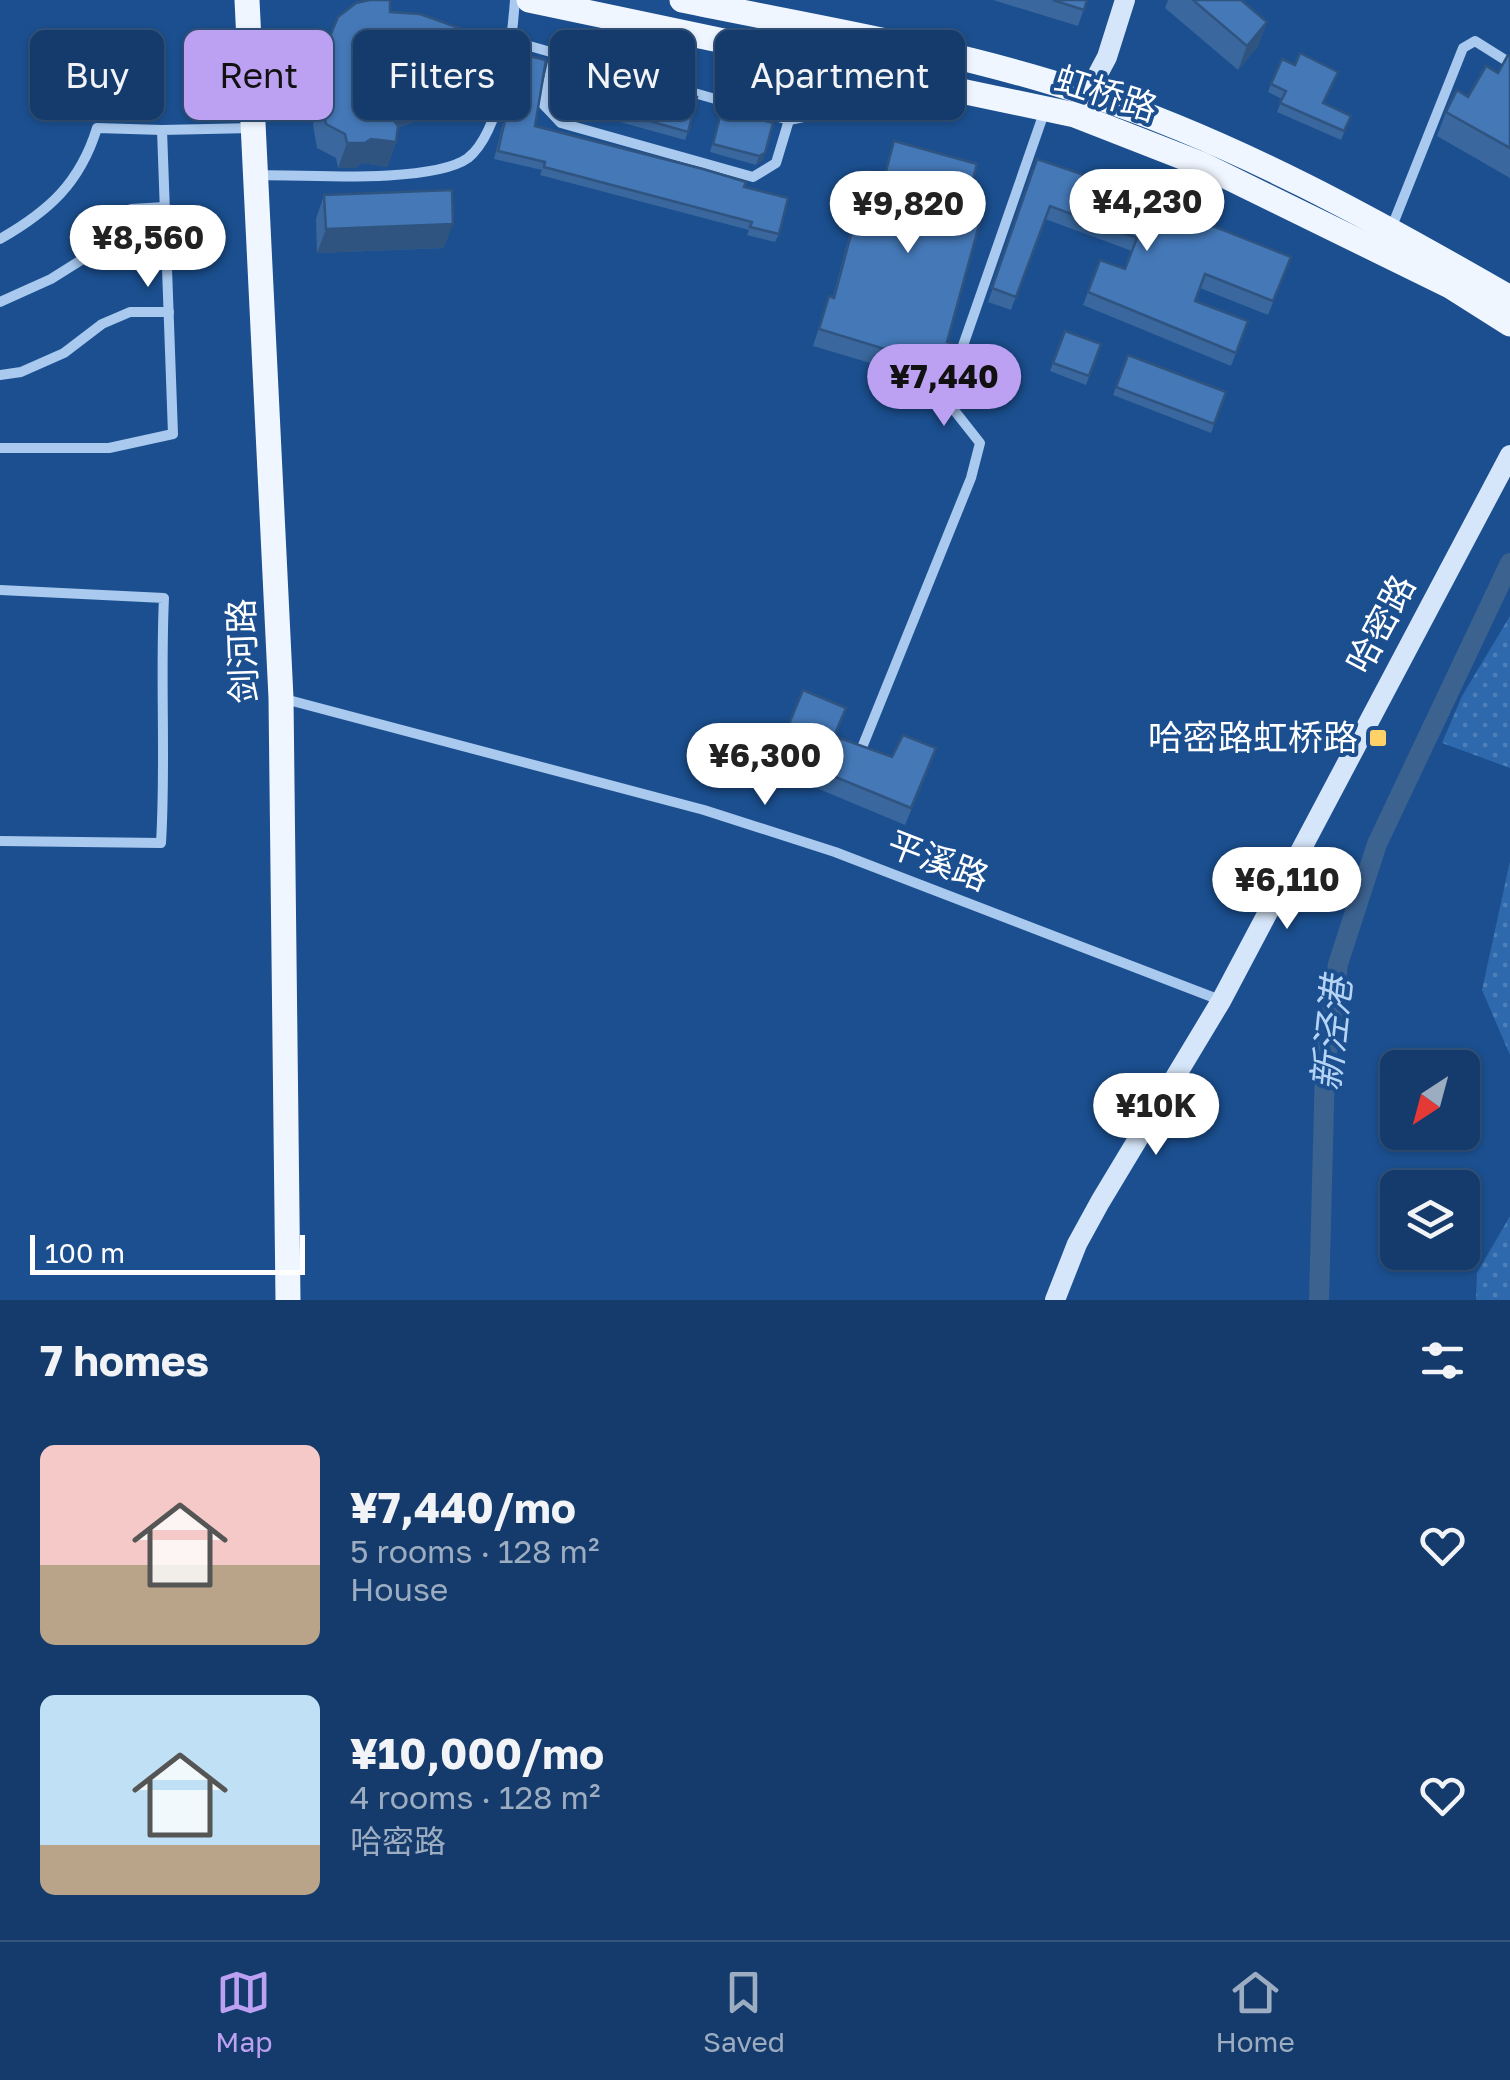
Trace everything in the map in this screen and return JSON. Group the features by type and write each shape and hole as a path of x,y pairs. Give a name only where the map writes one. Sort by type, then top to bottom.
{"main road":[{"name":"剑河路","path":"248,0 281,698 288,1300"},
{"name":"虹桥路","path":"530,0 715,39"},
{"name":"虹桥路","path":"682,0 922,50 1081,104 1210,142 1391,230 1510,298"},
{"name":"虹桥路","path":"965,92 1045,109 1081,104 1450,286 1510,324"}],"street":[{"path":"513,30 515,0"},
{"path":"1081,104 1107,57 1125,0"},
{"path":"1391,230 1464,48 1475,41 1510,62"},
{"path":"550,75 543,104 550,111"},
{"path":"859,755 971,478 980,442 954,410 950,383 1045,109"},
{"path":"256,175 385,175 434,170 467,159 488,133 491,120"},
{"path":"558,120 753,177 776,163 789,120"},
{"path":"0,239 37,218 66,188 89,155 97,128 254,128"},
{"path":"0,448 110,448 172,434 162,130"},
{"path":"0,302 51,279 86,257 131,209 165,208"},
{"path":"0,375 21,372 64,353 102,324 130,312 168,312"},
{"name":"哈密路","path":"1055,1300 1077,1244 1221,1001 1510,454"},
{"path":"0,590 164,598 165,781 161,843 0,841"},
{"name":"平溪路","path":"281,698 704,810 835,852 1221,1001"}],"shaded area":[{"path":"1510,616 1510,768 1442,743 1462,696"},
{"path":"1510,861 1510,1055 1482,990"},
{"path":"1510,1216 1510,1300 1476,1300 1480,1268"}],"building":[{"path":"390,0 390,12 420,14 465,30 353,30 353,120 394,120 398,126 396,142 371,139 347,143 345,134 326,124 325,120 333,120 333,30 338,17 356,3"},
{"path":"1053,0 1087,0 1084,10"},
{"path":"1193,0 1241,0 1267,22 1247,46"},
{"path":"1300,53 1338,72 1323,103 1351,116 1344,131 1280,103 1286,91 1271,84 1282,59 1295,65"},
{"path":"1508,55 1510,148 1446,112 1457,90 1468,97 1486,66 1498,73"},
{"path":"530,56 546,60 535,126 703,169 746,182 744,187 788,198 779,234 750,227 752,222 544,167 545,162 498,151 505,120 530,120"},
{"path":"646,120 691,120 688,132"},
{"path":"719,120 773,123 765,153 759,156 713,144"},
{"path":"894,141 977,164 967,202 984,207 947,342 954,344 947,368 819,329 829,296 834,298 868,171 885,175"},
{"path":"1037,159 1140,194 1139,197 1291,257 1273,301 1205,274 1195,301 1248,321 1236,353 1088,292 1100,260 1125,269 1137,238 1050,206 1016,297 992,288"},
{"path":"452,190 453,224 326,229 324,195"},
{"path":"1065,331 1101,344 1089,376 1053,363"},
{"path":"1128,355 1226,392 1214,424 1116,387"},
{"path":"803,690 846,708 834,736 892,757 903,735 936,748 911,808 777,753"}],"waterway":[{"name":"新泾港","path":"1319,1300 1325,1067 1338,964 1377,844 1510,563"}],"place":[{"name":"哈密路虹桥路","path":"1378,738"}]}
